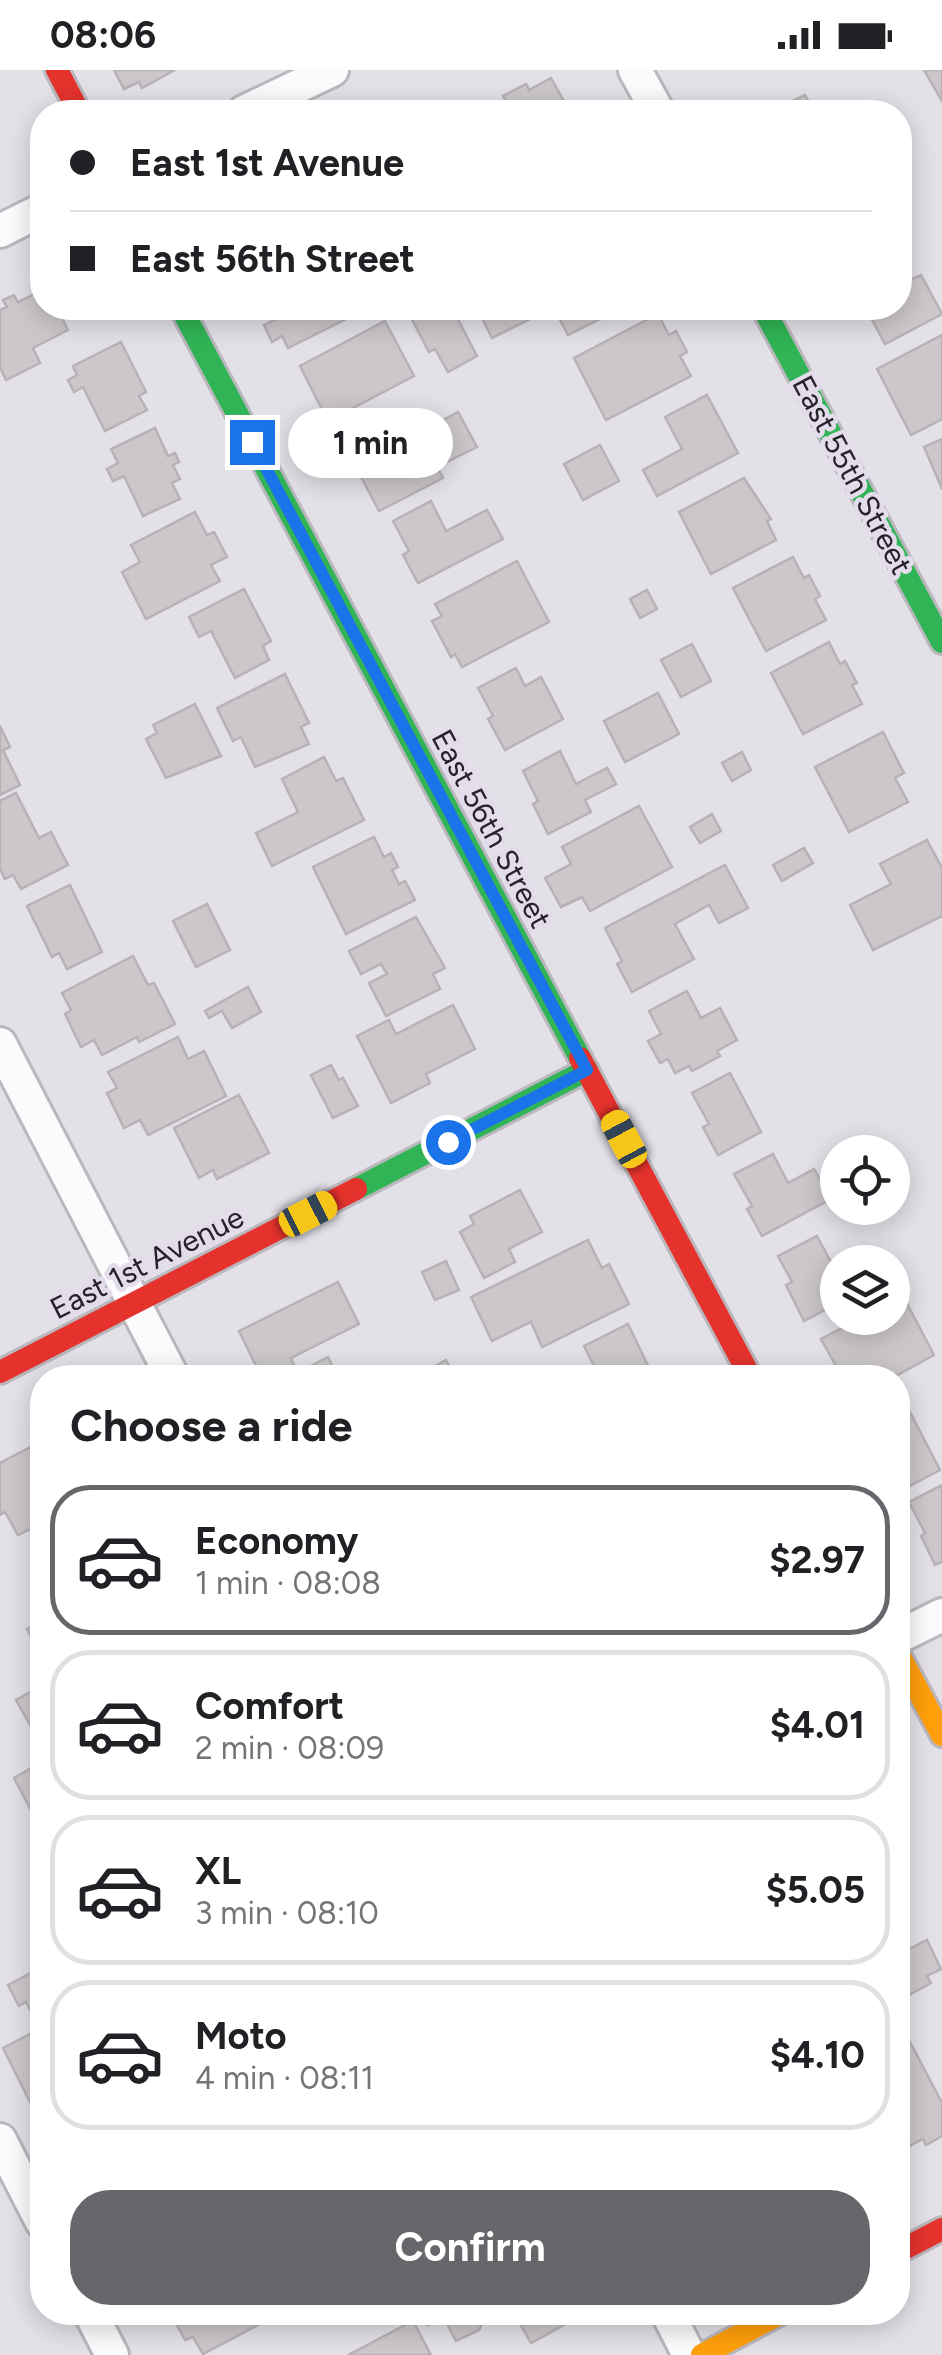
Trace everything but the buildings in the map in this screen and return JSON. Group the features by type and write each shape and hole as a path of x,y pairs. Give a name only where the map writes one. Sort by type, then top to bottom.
{"street":[{"path":"57,70 73,100"},
{"path":"269,100 332,70"},
{"path":"635,70 651,100"},
{"path":"0,231 30,216"},
{"name":"East 56th Street","path":"188,320 744,1365"},
{"name":"East 55th Street","path":"768,320 942,642"},
{"path":"0,1044 166,1365"},
{"name":"East 1st Avenue","path":"0,1372 587,1070"},
{"path":"910,1631 942,1615"},
{"path":"910,1676 942,1736"},
{"path":"0,2140 30,2199"},
{"path":"910,2246 942,2229"},
{"path":"97,2325 112,2355"},
{"path":"673,2325 689,2355"},
{"path":"702,2355 759,2325"}],"traffic: fast":[{"path":"187,320 580,1058"},
{"path":"769,320 942,642"},
{"path":"356,1189 587,1070"}],"traffic: slow":[{"path":"910,1675 942,1735"},
{"path":"702,2355 759,2325"}],"traffic: jam":[{"path":"57,70 73,100"},
{"path":"580,1058 744,1365"},
{"path":"0,1372 356,1189"},
{"path":"910,2246 942,2229"}],"route":[{"path":"252,442 587,1070 448,1142"}]}
